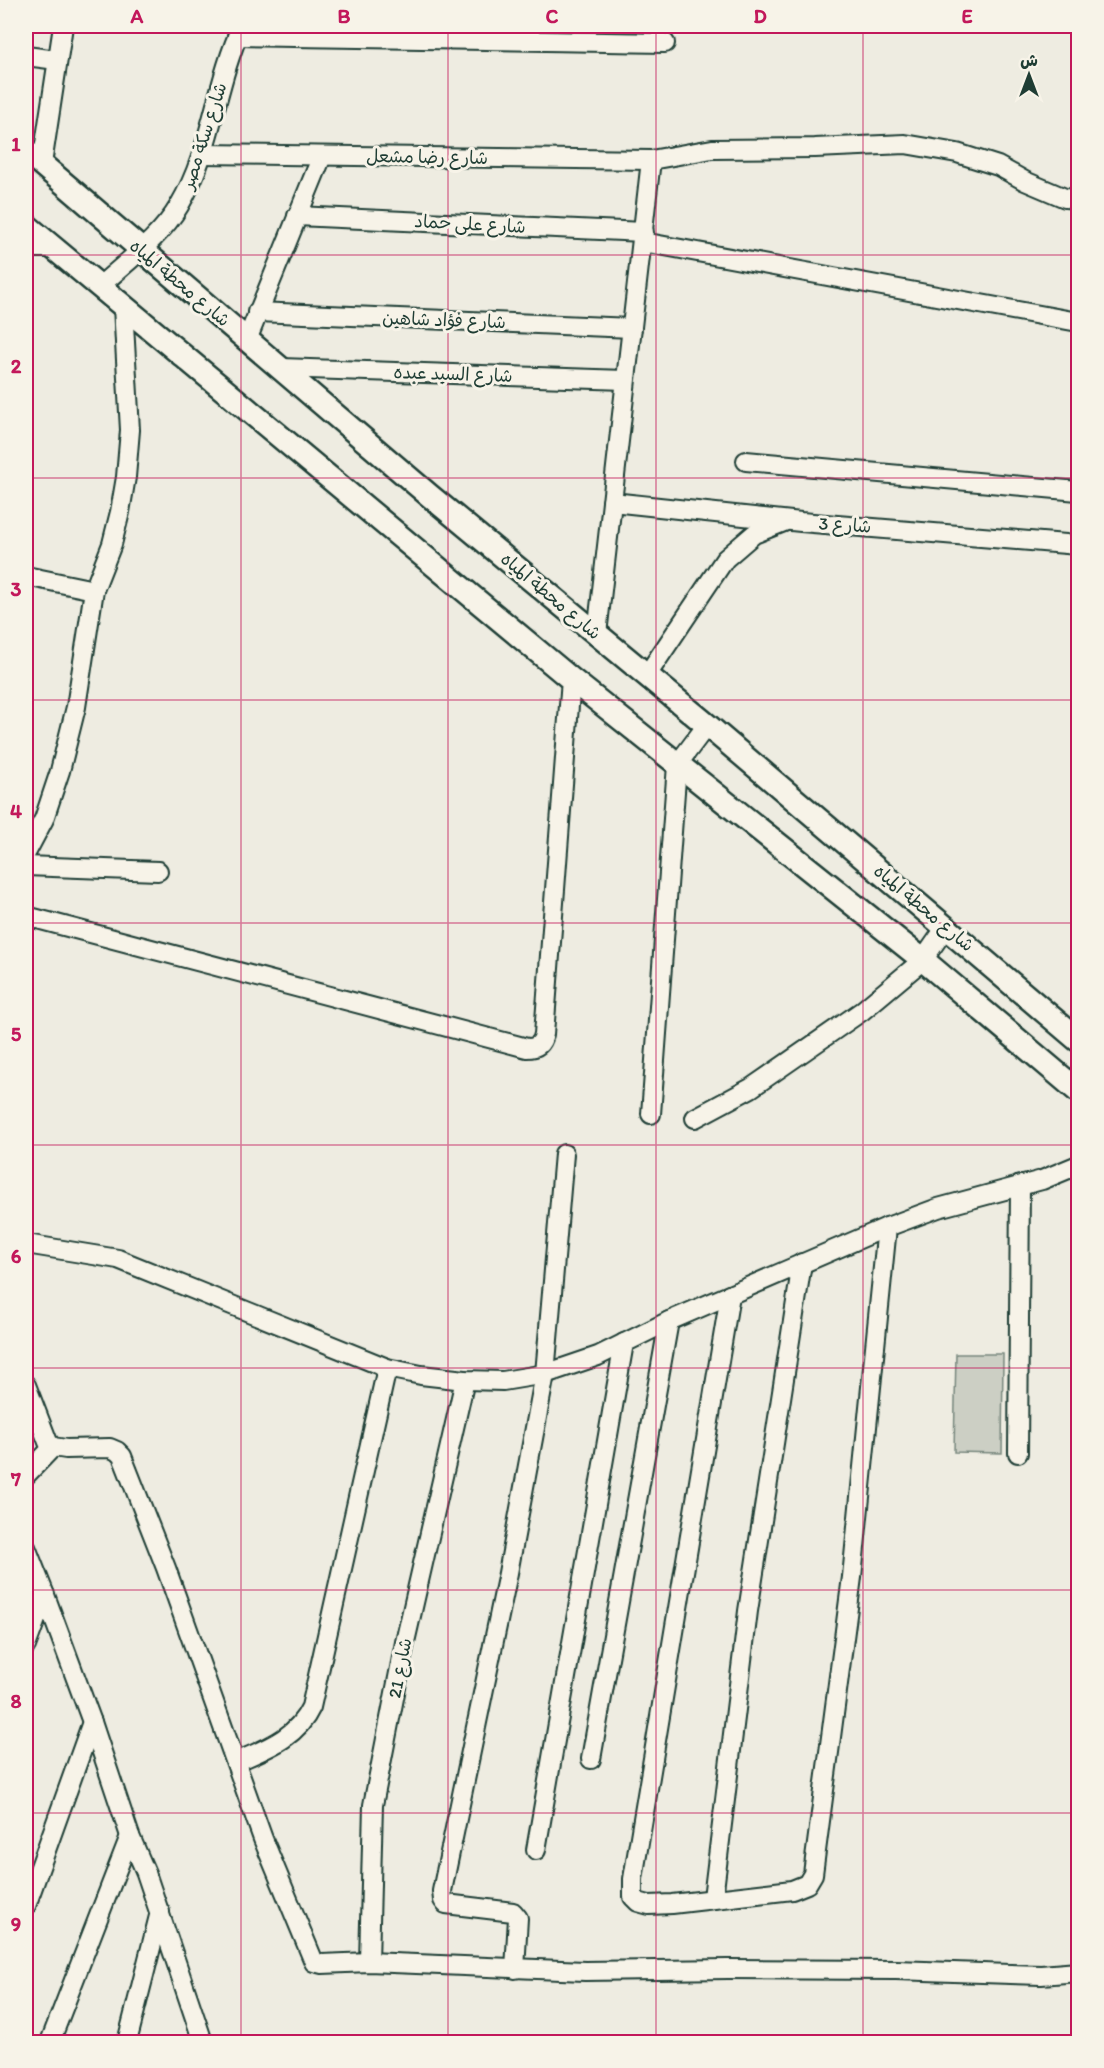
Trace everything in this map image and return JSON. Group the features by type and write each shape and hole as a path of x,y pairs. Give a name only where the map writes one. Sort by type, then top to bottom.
{"street":[{"path":"34,158 63,26"},
{"path":"240,31 665,43"},
{"name":"شارع سكة مصر","path":"99,287 160,231 178,208 192,182 202,154 219,91 240,31"},
{"path":"26,56 57,60"},
{"name":"شارع رضا مشعل","path":"202,154 651,160 712,149 905,144 957,153 988,163 1065,198 1078,199"},
{"path":"247,340 322,156"},
{"name":"شارع محطة المياه","path":"34,158 281,369 1077,1039"},
{"path":"597,634 651,160"},
{"name":"شارع على حماد","path":"297,216 643,237 1078,322"},
{"path":"26,225 571,679 923,960 1078,1091"},
{"path":"26,248 52,248"},
{"path":"26,852 44,819 60,771 76,707 94,590 112,544 120,512 130,430 123,307"},
{"name":"شارع فؤاد شاهين","path":"257,312 632,328"},
{"name":"شارع السيد عبده","path":"281,369 625,380"},
{"path":"746,461 1078,491"},
{"name":"شارع 3","path":"612,502 801,522 1078,545"},
{"path":"647,675 725,559 754,534 778,524 801,522"},
{"path":"26,576 94,590"},
{"path":"26,916 533,1048 539,1045 544,1034 571,679"},
{"path":"651,1114 677,765 706,725"},
{"path":"26,866 158,872"},
{"path":"695,1118 751,1088 862,1011 923,960 946,927"},
{"path":"1049,1066 1077,1039"},
{"path":"515,1969 518,1918 516,1914 446,1904 442,1892 508,1573 545,1374 564,1154"},
{"path":"26,1244 118,1259 387,1368 465,1380 503,1381 545,1374 598,1356 669,1321 887,1227 938,1208 1042,1180 1078,1165"},
{"path":"1018,1453 1020,1185"},
{"path":"730,1295 632,1887 633,1897 638,1902 649,1905 803,1887 810,1880 814,1869 852,1577 887,1227"},
{"path":"713,1898 748,1611 802,1263"},
{"path":"591,1759 669,1321"},
{"path":"536,1850 624,1343"},
{"path":"236,1762 279,1742 296,1731 310,1707 387,1368"},
{"name":"شارع 21","path":"369,1962 373,1805 405,1642 465,1380"},
{"path":"26,1385 48,1442 53,1447 110,1448 122,1456 162,1558 263,1839 314,1962 322,1964 369,1962 585,1971 814,1969 1041,1975 1078,1972"},
{"path":"26,1475 53,1447"},
{"path":"26,1547 92,1722 130,1836 160,1912 203,2043"},
{"path":"26,1646 45,1595"},
{"path":"26,1906 92,1722"},
{"path":"50,2043 130,1836"},
{"path":"127,2043 160,1912"}],"shaded area":[{"path":"956,1354 1003,1354 1002,1453 954,1452"}]}
